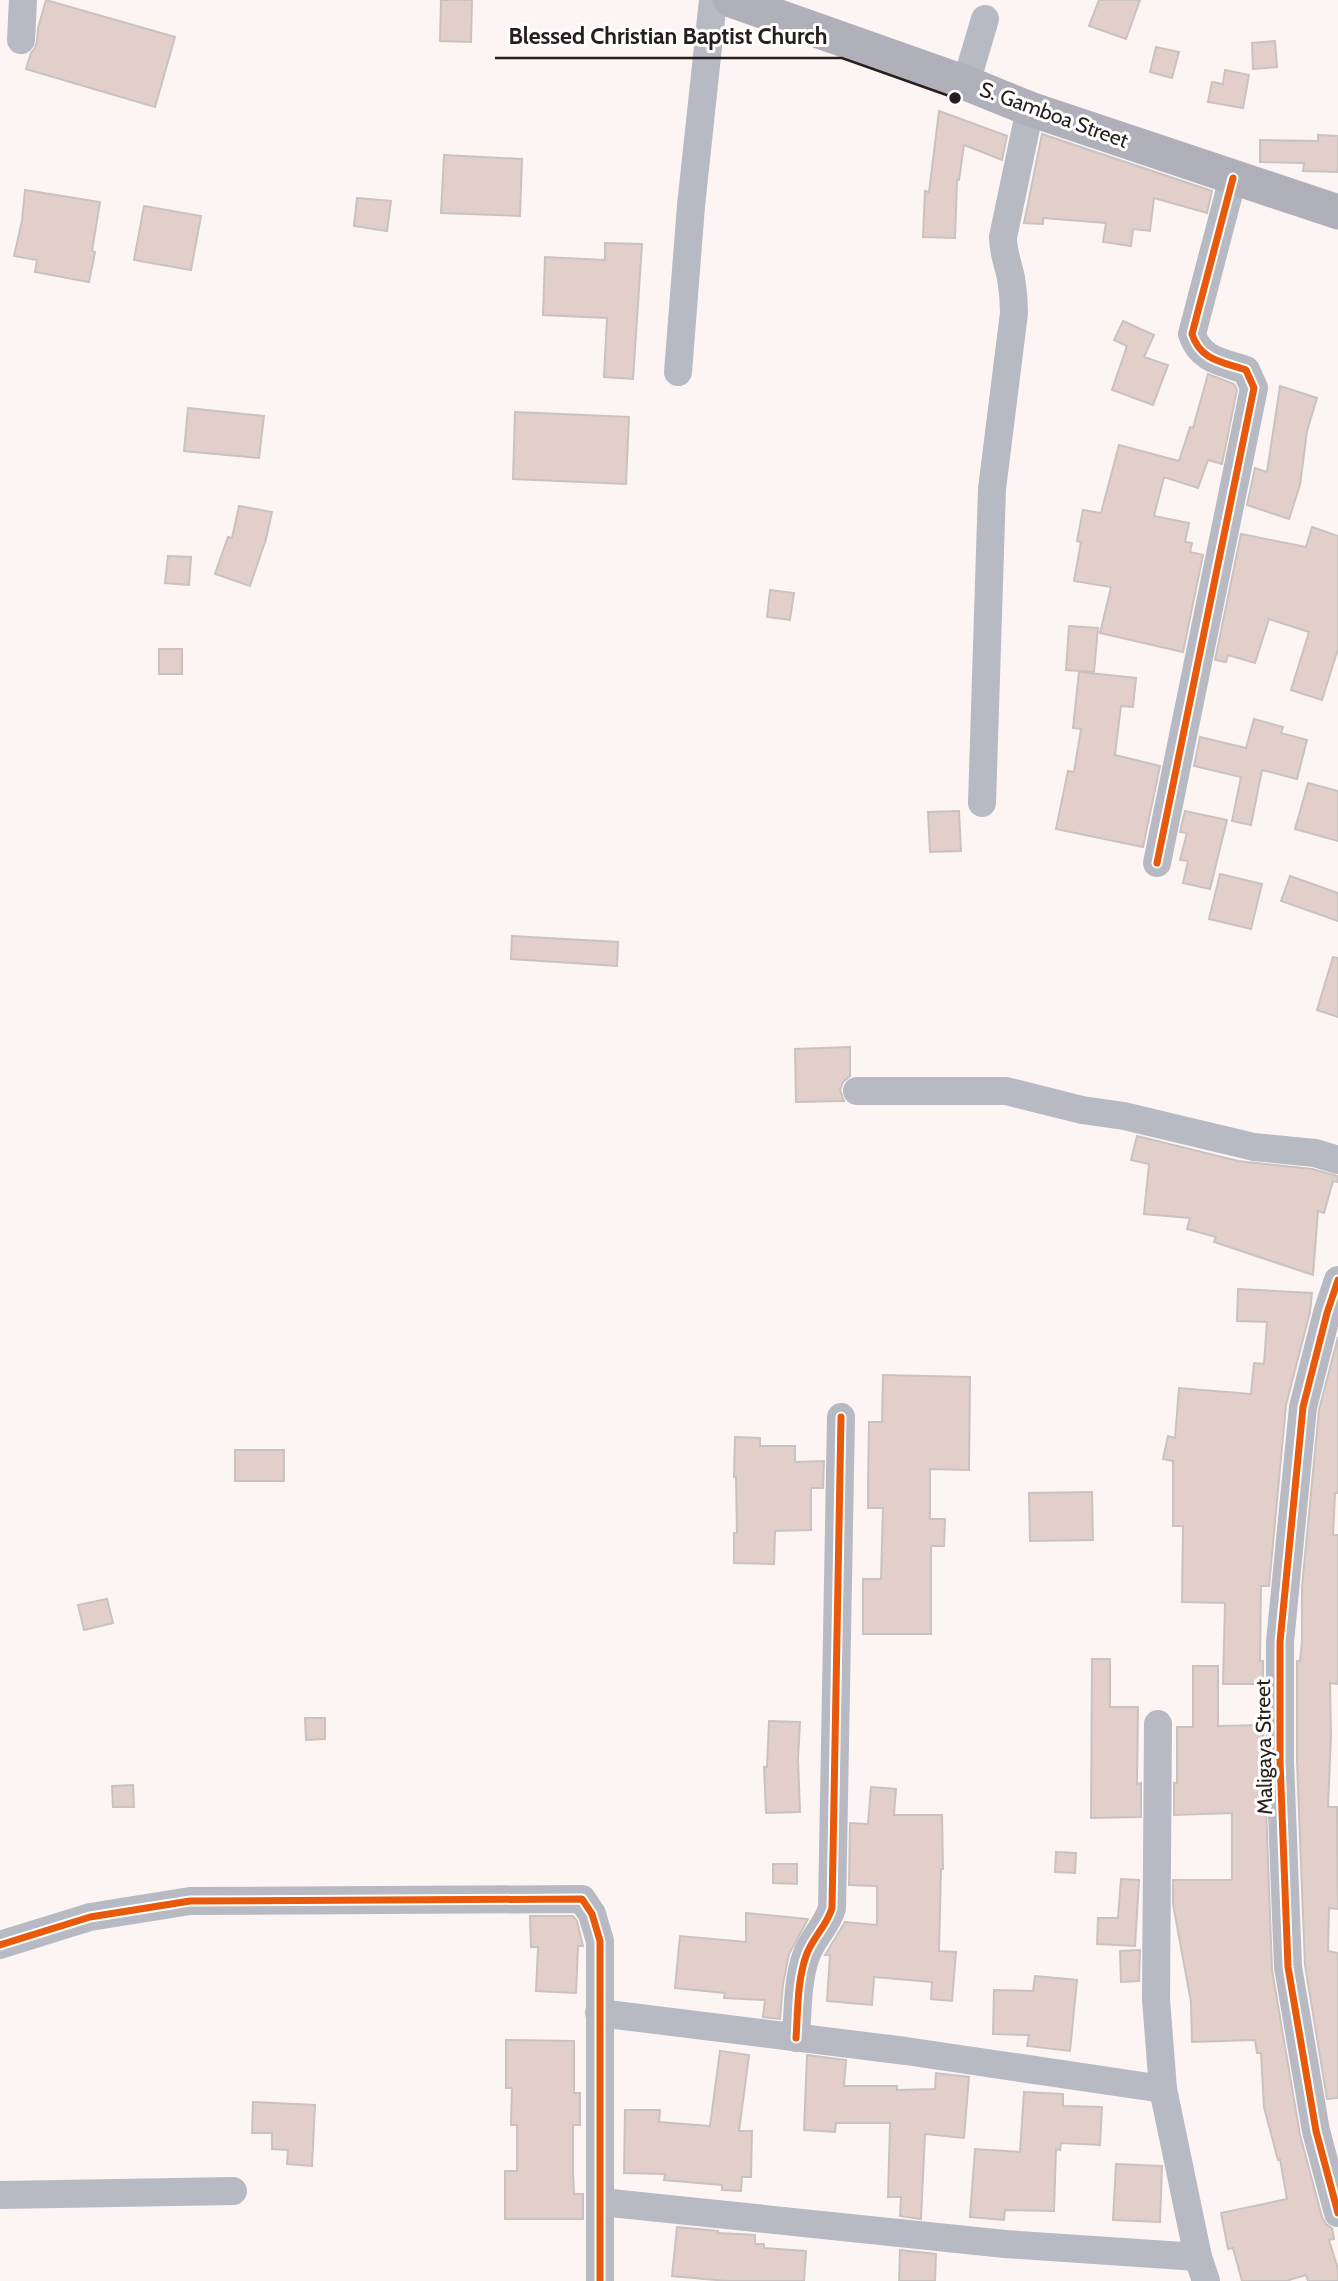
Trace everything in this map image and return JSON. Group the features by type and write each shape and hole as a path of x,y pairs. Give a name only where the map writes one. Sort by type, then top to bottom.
{"main road":[{"name":"S. Gamboa Street","path":"731,0 966,83 1030,109 1338,212"}],"street":[{"path":"21,40 23,0"},
{"path":"678,372 691,206 713,0"},
{"path":"966,83 985,19"},
{"path":"982,803 992,489 1014,313 1014,294 1003,253 1003,237 1030,109"},
{"path":"1157,863 1254,388 1245,370 1203,355 1192,334 1233,178"},
{"path":"857,1091 1006,1091 1254,1147 1315,1153 1338,1160"},
{"name":"Maligaya Street","path":"1338,1280 1303,1407 1280,1642 1280,1760 1288,1967 1317,2131 1338,2213"},
{"path":"796,2038 800,1979 806,1954 829,1918 832,1908 841,1417"},
{"path":"601,2202 1005,2244 1202,2269 1163,2089 1156,1999 1157,1724"},
{"path":"0,1945 90,1917 190,1901 582,1899 592,1914 600,1941 600,2281"},
{"path":"599,2014 920,2053 1163,2089"},
{"path":"0,2195 233,2191"}],"building":[{"path":"46,0 175,37 155,107 26,69 37,42"},
{"path":"441,0 472,0 471,42 440,41"},
{"path":"1099,0 1140,0 1126,39 1089,26"},
{"path":"1275,41 1277,67 1253,69 1252,43"},
{"path":"1156,47 1179,52 1172,78 1150,72"},
{"path":"1225,70 1249,75 1243,108 1208,102 1212,82 1223,84"},
{"path":"939,111 1007,136 1002,160 964,145 957,180 955,238 923,237 925,191 929,192"},
{"path":"1042,134 1212,191 1207,213 1154,198 1150,231 1133,229 1131,246 1103,242 1106,223 1043,218 1043,224 1024,223"},
{"path":"1318,135 1338,136 1338,172 1303,171 1304,163 1260,162 1260,140 1318,141"},
{"path":"444,155 522,159 520,216 441,213"},
{"path":"25,190 100,202 89,282 35,272 37,260 14,256 22,221"},
{"path":"357,198 391,201 387,231 354,226"},
{"path":"144,206 201,216 191,270 134,260"},
{"path":"605,243 642,244 633,379 604,377 607,318 543,315 545,257 605,260"},
{"path":"1123,321 1154,335 1144,357 1168,365 1153,405 1112,390 1127,346 1114,340"},
{"path":"1208,374 1234,384 1237,390 1222,464 1208,460 1198,488 1164,477 1154,516 1189,523 1185,542 1192,543 1190,552 1203,555 1183,652 1100,633 1111,587 1074,581 1083,510 1101,513 1119,445 1179,461 1190,427 1193,428"},
{"path":"1280,386 1317,398 1307,431 1300,485 1289,519 1247,505 1255,468 1267,472"},
{"path":"188,408 264,416 259,458 184,451"},
{"path":"515,412 629,417 626,484 513,479"},
{"path":"239,506 272,512 250,586 215,574 228,537 232,538"},
{"path":"1312,527 1338,536 1338,649 1322,700 1291,690 1309,632 1269,619 1255,663 1228,655 1226,662 1215,660 1241,534 1306,547"},
{"path":"168,556 191,557 189,585 165,583"},
{"path":"770,590 794,593 790,620 767,617"},
{"path":"1069,626 1098,628 1094,672 1066,670"},
{"path":"159,649 182,649 182,674 159,674"},
{"path":"1079,672 1136,678 1133,707 1121,706 1115,755 1160,766 1143,847 1056,829 1068,771 1074,772 1081,729 1073,728"},
{"path":"1254,719 1283,727 1281,733 1307,740 1297,779 1262,770 1251,825 1232,821 1241,777 1194,766 1200,737 1246,748"},
{"path":"1308,783 1338,791 1338,841 1295,829"},
{"path":"959,811 961,851 930,852 928,812"},
{"path":"1185,811 1227,820 1210,889 1183,883 1188,861 1180,860 1187,833 1180,832"},
{"path":"1220,874 1262,884 1251,929 1209,919"},
{"path":"1290,876 1338,893 1338,921 1281,901"},
{"path":"512,936 618,942 617,966 511,959"},
{"path":"1333,957 1338,958 1338,1017 1317,1010"},
{"path":"850,1047 850,1076 843,1082 840,1090 844,1101 796,1102 795,1049"},
{"path":"1137,1136 1238,1161 1312,1169 1338,1176 1338,1182 1333,1181 1324,1213 1318,1211 1313,1275 1214,1242 1216,1237 1187,1229 1190,1218 1144,1214 1149,1164 1131,1160"},
{"path":"1238,1289 1312,1293 1310,1312 1286,1405 1269,1586 1261,1586 1260,1661 1263,1661 1263,1684 1223,1684 1225,1603 1182,1602 1183,1526 1173,1526 1173,1461 1163,1459 1168,1436 1175,1438 1179,1388 1251,1394 1254,1363 1264,1364 1267,1322 1237,1321"},
{"path":"1338,1337 1338,1493 1335,1493 1333,1535 1338,1535 1338,1684 1330,1683 1328,1807 1337,1807 1338,1909 1329,1908 1328,1951 1338,1953 1338,2098 1327,2099 1305,1965 1297,1761 1297,1661 1300,1661 1302,1641 1302,1587 1319,1410"},
{"path":"883,1375 970,1377 969,1470 930,1469 930,1519 945,1519 944,1546 931,1546 931,1634 863,1634 863,1579 881,1579 883,1508 868,1508 868,1486 869,1422 882,1422"},
{"path":"735,1437 760,1438 760,1446 795,1446 795,1462 824,1461 823,1488 811,1488 811,1530 775,1531 774,1564 734,1563 734,1533 737,1533"},
{"path":"235,1450 284,1450 284,1481 235,1481"},
{"path":"1092,1492 1093,1540 1030,1541 1029,1493"},
{"path":"107,1599 113,1623 84,1630 78,1605"},
{"path":"1092,1659 1110,1659 1110,1707 1138,1707 1137,1784 1141,1783 1141,1817 1091,1818"},
{"path":"1193,1666 1218,1666 1218,1726 1263,1725 1272,1970 1300,2135 1322,2217 1332,2228 1334,2239 1329,2240 1338,2269 1338,2281 1308,2281 1306,2275 1286,2281 1242,2281 1233,2248 1228,2249 1221,2213 1287,2199 1280,2159 1278,2160 1264,2107 1261,2053 1257,2053 1255,2040 1192,2042 1191,2002 1173,1904 1173,1880 1232,1880 1232,1813 1174,1815 1177,1727 1193,1727"},
{"path":"305,1718 325,1718 325,1739 306,1740"},
{"path":"769,1721 800,1722 800,1812 766,1813 764,1767 767,1767"},
{"path":"133,1785 134,1807 113,1807 112,1786"},
{"path":"871,1787 896,1789 894,1815 942,1815 943,1869 939,1951 956,1952 952,2001 931,1999 932,1982 874,1977 872,2005 827,2001 830,1955 825,1955 845,1922 877,1925 877,1886 849,1885 850,1823 868,1824"},
{"path":"1056,1852 1076,1853 1075,1873 1055,1872"},
{"path":"773,1864 797,1864 797,1884 773,1883"},
{"path":"1121,1879 1139,1880 1135,1946 1097,1944 1098,1918 1118,1918"},
{"path":"746,1913 808,1919 789,1954 780,2019 763,2017 765,2000 724,1998 725,1993 675,1988 680,1936 746,1942"},
{"path":"530,1916 573,1916 577,1921 583,1946 578,1946 576,1993 536,1991 538,1947 531,1947"},
{"path":"1140,1950 1139,1981 1121,1982 1120,1951"},
{"path":"1035,1976 1077,1980 1070,2051 1027,2046 1029,2035 993,2034 994,1990 1033,1991"},
{"path":"506,2040 574,2041 574,2093 580,2093 580,2125 573,2125 574,2194 583,2194 583,2219 505,2219 505,2171 517,2171 517,2125 511,2125 512,2088 506,2088"},
{"path":"720,2051 749,2055 739,2131 752,2131 751,2177 742,2177 741,2191 722,2190 722,2185 664,2180 665,2174 624,2173 625,2110 660,2110 659,2122 710,2126"},
{"path":"807,2055 846,2060 844,2086 897,2086 897,2090 935,2089 936,2073 969,2077 964,2138 925,2134 921,2219 900,2216 901,2197 888,2197 890,2123 836,2123 835,2132 804,2130"},
{"path":"1024,2092 1063,2094 1063,2106 1102,2107 1100,2145 1061,2143 1060,2150 1056,2149 1054,2211 1005,2210 1004,2220 970,2217 975,2149 1020,2152"},
{"path":"253,2102 315,2105 312,2166 287,2164 288,2150 272,2149 272,2133 252,2133"},
{"path":"1116,2164 1162,2166 1160,2222 1113,2220"},
{"path":"677,2227 755,2235 755,2244 764,2244 764,2248 806,2251 804,2281 727,2281 672,2276"},
{"path":"900,2250 936,2254 935,2281 899,2281"}],"cycle path":[{"path":"1157,863 1254,388 1246,370 1206,355 1192,334 1233,178"},
{"path":"1338,1280 1303,1407 1280,1642 1280,1761 1288,1967 1316,2131 1338,2213"},
{"path":"796,2038 803,1966 832,1908 841,1417"},
{"path":"0,1945 90,1917 190,1901 582,1899 592,1914 600,1941 600,2281"}],"place":[{"name":"Blessed Christian Baptist Church","path":"955,98"}]}
